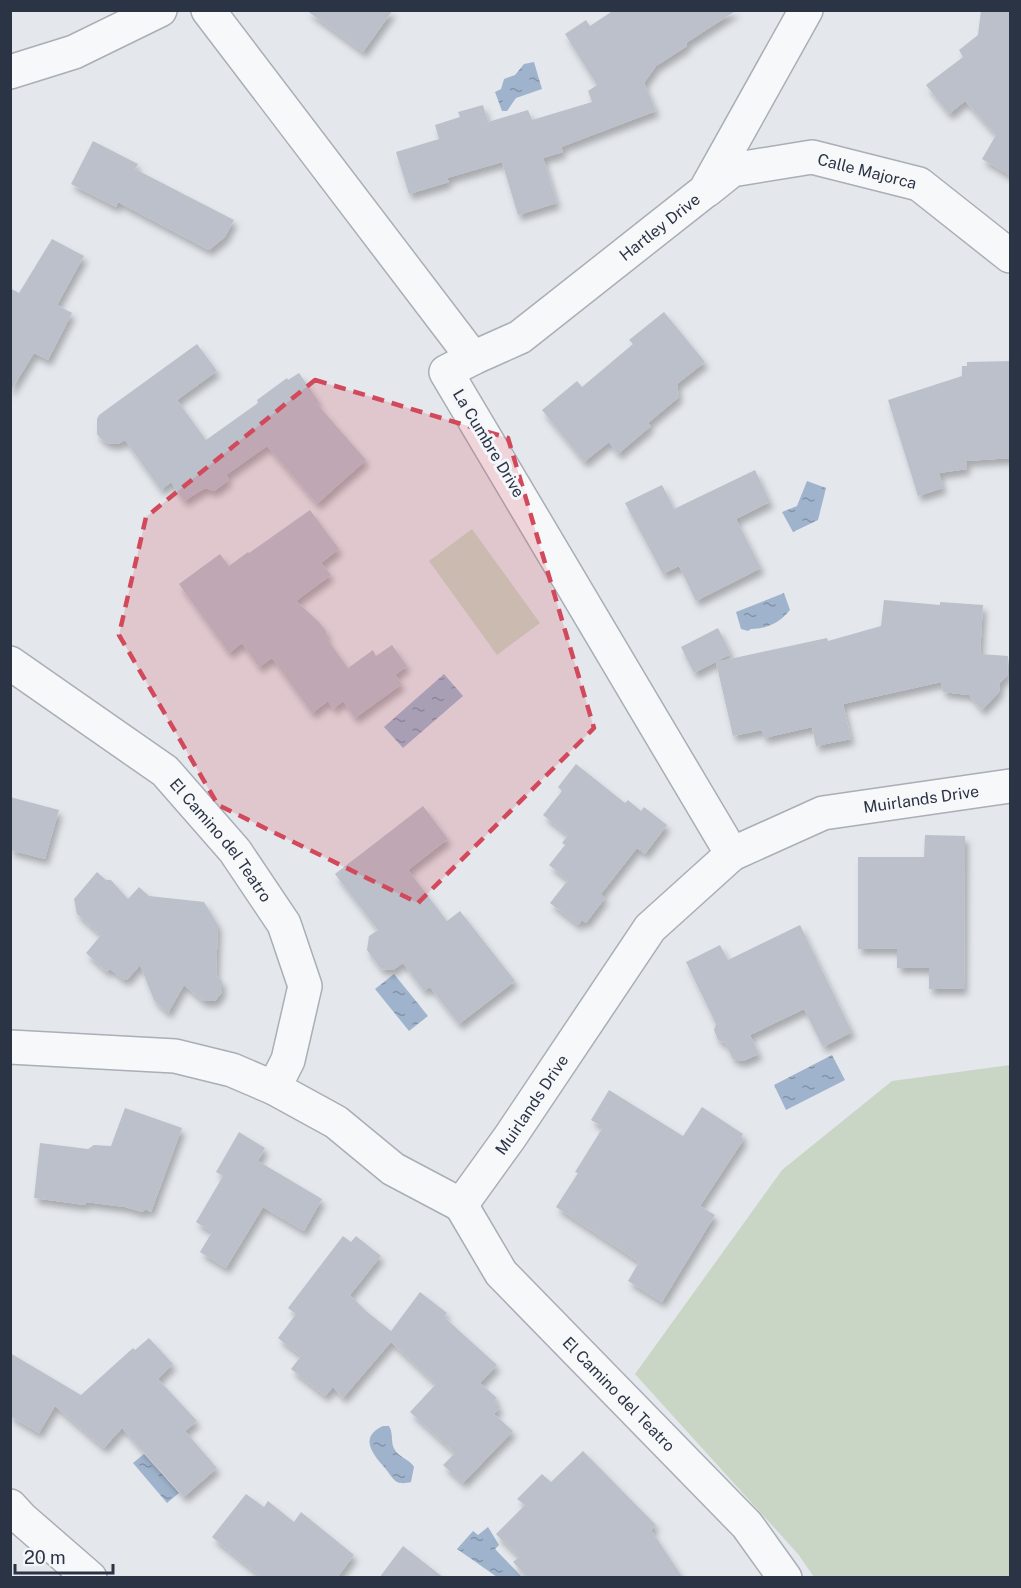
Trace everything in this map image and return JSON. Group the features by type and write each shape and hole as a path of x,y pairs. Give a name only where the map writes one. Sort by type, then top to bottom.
{"street":[{"path":"10,72 74,52 160,10"},
{"path":"208,10 473,358"},
{"name":"Hartley Drive","path":"473,358 520,337 705,191 806,10"},
{"name":"Calle Majorca","path":"705,191 732,170 813,156 919,184 1011,256"},
{"name":"La Cumbre Drive","path":"473,358 446,372 732,854"},
{"name":"El Camino del Teatro","path":"10,663 165,771 235,851 284,924 305,986 288,1060 274,1088"},
{"name":"Muirlands Drive","path":"461,1205 516,1128 650,928 732,854 823,813 1011,786"},
{"path":"10,1047 175,1056 232,1070 274,1088 336,1122 393,1169 461,1205"},
{"name":"El Camino del Teatro","path":"461,1205 501,1273 747,1525 785,1578"},
{"path":"10,1506 90,1578"}],"highlighted area":[{"path":"315,380 508,438 594,728 418,903 218,805 119,635 146,517"}],"green space":[{"path":"472,529 540,623 497,655 429,561"},
{"path":"1010,1065 1010,1577 814,1577 798,1554 635,1374 782,1170 892,1081"}],"water":[{"path":"534,62 542,89 516,98 507,111 502,111 495,92 501,89 504,79 515,75 524,64"},
{"path":"807,481 826,488 818,520 793,532 782,512 797,506"},
{"path":"784,593 790,610 782,618 763,627 748,631 741,629 736,612"},
{"path":"444,674 463,696 403,748 384,727"},
{"path":"394,974 428,1016 409,1031 375,989"},
{"path":"832,1055 845,1080 786,1110 774,1085"},
{"path":"383,1426 389,1426 395,1450 414,1467 411,1482 395,1481 372,1451 371,1435"},
{"path":"144,1454 179,1493 167,1503 133,1463"},
{"path":"488,1527 499,1545 495,1549 522,1577 497,1577 457,1549 473,1531 478,1535"}],"building":[{"path":"306,10 393,10 363,52"},
{"path":"614,10 737,10 686,43 687,46 656,66 644,83 656,111 561,147 563,152 543,158 557,203 518,215 502,162 447,178 449,182 409,194 396,152 439,139 435,125 460,117 458,112 483,105 488,122 528,110 532,120 592,102 588,91 597,85 565,34 586,20 590,26"},
{"path":"981,10 1011,10 1011,176 982,159 996,135 965,101 949,114 926,85 963,57 959,50 978,35"},
{"path":"93,141 138,164 135,169 234,220 225,237 209,250 118,202 116,207 71,184"},
{"path":"52,239 84,256 57,305 72,313 48,360 34,353 10,392 10,288 19,293"},
{"path":"664,312 705,362 677,384 679,397 648,423 651,426 618,454 609,442 584,462 542,410 577,381 582,387 633,344 629,340"},
{"path":"197,344 217,371 177,400 206,440 258,403 257,400 287,378 288,380 299,373 319,402 317,404 366,460 317,504 267,446 226,475 229,480 214,491 205,488 184,501 171,482 161,490 125,440 118,444 107,443 100,438 97,434 97,419 99,415"},
{"path":"1011,361 1011,458 966,461 967,469 939,473 943,488 918,496 888,400 962,376 962,366 967,366 967,362"},
{"path":"755,470 770,502 736,519 761,568 696,601 679,566 663,574 625,503 662,485 674,509"},
{"path":"310,510 339,549 321,563 331,575 296,601 326,631 327,639 348,668 373,650 376,656 392,645 407,666 395,675 402,684 355,718 343,701 333,709 328,701 312,713 272,658 259,667 242,643 229,653 179,584 220,554 229,566"},
{"path":"884,600 940,605 940,602 983,605 980,654 1008,656 1007,676 1000,683 999,692 982,710 969,695 943,692 941,682 843,704 851,739 816,746 812,727 764,738 762,730 733,736 716,662 827,638 828,641 881,626"},
{"path":"718,628 731,654 694,673 681,647"},
{"path":"576,764 625,803 628,800 641,811 644,807 667,825 645,854 637,848 601,894 605,898 586,923 582,920 578,925 550,903 568,880 549,865 565,845 562,843 568,835 543,815 562,791 558,787"},
{"path":"10,797 59,810 45,859 10,850"},
{"path":"423,806 448,839 408,870 447,921 460,911 515,981 459,1024 430,987 424,991 403,963 393,970 381,969 367,950 369,936 378,930 335,874"},
{"path":"925,835 965,836 964,989 929,989 929,968 897,968 897,949 858,949 858,857 924,857"},
{"path":"97,872 106,880 111,880 128,899 139,887 149,896 204,902 218,925 216,975 222,981 222,992 215,1001 203,1001 184,985 168,1013 154,1000 140,965 127,980 125,978 124,980 110,969 107,972 86,953 101,935 77,914 74,899"},
{"path":"800,925 852,1032 823,1047 804,1009 750,1035 759,1054 743,1061 733,1059 725,1043 718,1040 714,1030 716,1024 686,962 720,945 728,960"},
{"path":"609,1090 683,1136 702,1107 743,1134 741,1137 744,1139 700,1206 715,1215 662,1302 628,1281 639,1262 556,1207 603,1127 591,1120"},
{"path":"125,1108 182,1128 151,1212 146,1209 142,1212 125,1207 86,1202 85,1205 34,1198 40,1143 88,1149 94,1145 111,1146"},
{"path":"239,1132 265,1148 258,1161 322,1199 304,1231 263,1207 226,1268 200,1252 212,1232 196,1222 223,1176 216,1172"},
{"path":"343,1236 351,1242 356,1236 381,1256 350,1295 366,1311 391,1331 420,1292 447,1313 444,1317 497,1365 480,1383 497,1398 494,1401 500,1407 494,1414 513,1431 463,1483 443,1465 455,1453 410,1412 436,1384 391,1342 343,1398 333,1387 325,1396 291,1369 301,1356 278,1338 296,1314 288,1308"},
{"path":"149,1338 173,1364 158,1379 197,1421 185,1431 217,1468 184,1497 122,1428 104,1448 55,1406 39,1433 10,1416 10,1353 81,1395 133,1348 135,1350"},
{"path":"583,1451 656,1525 651,1530 683,1578 528,1578 513,1562 519,1557 496,1534 525,1505 517,1499 542,1474 551,1482"},
{"path":"246,1494 264,1507 268,1501 294,1522 301,1512 354,1555 337,1578 263,1578 212,1537"},
{"path":"403,1546 444,1578 379,1578"}]}
